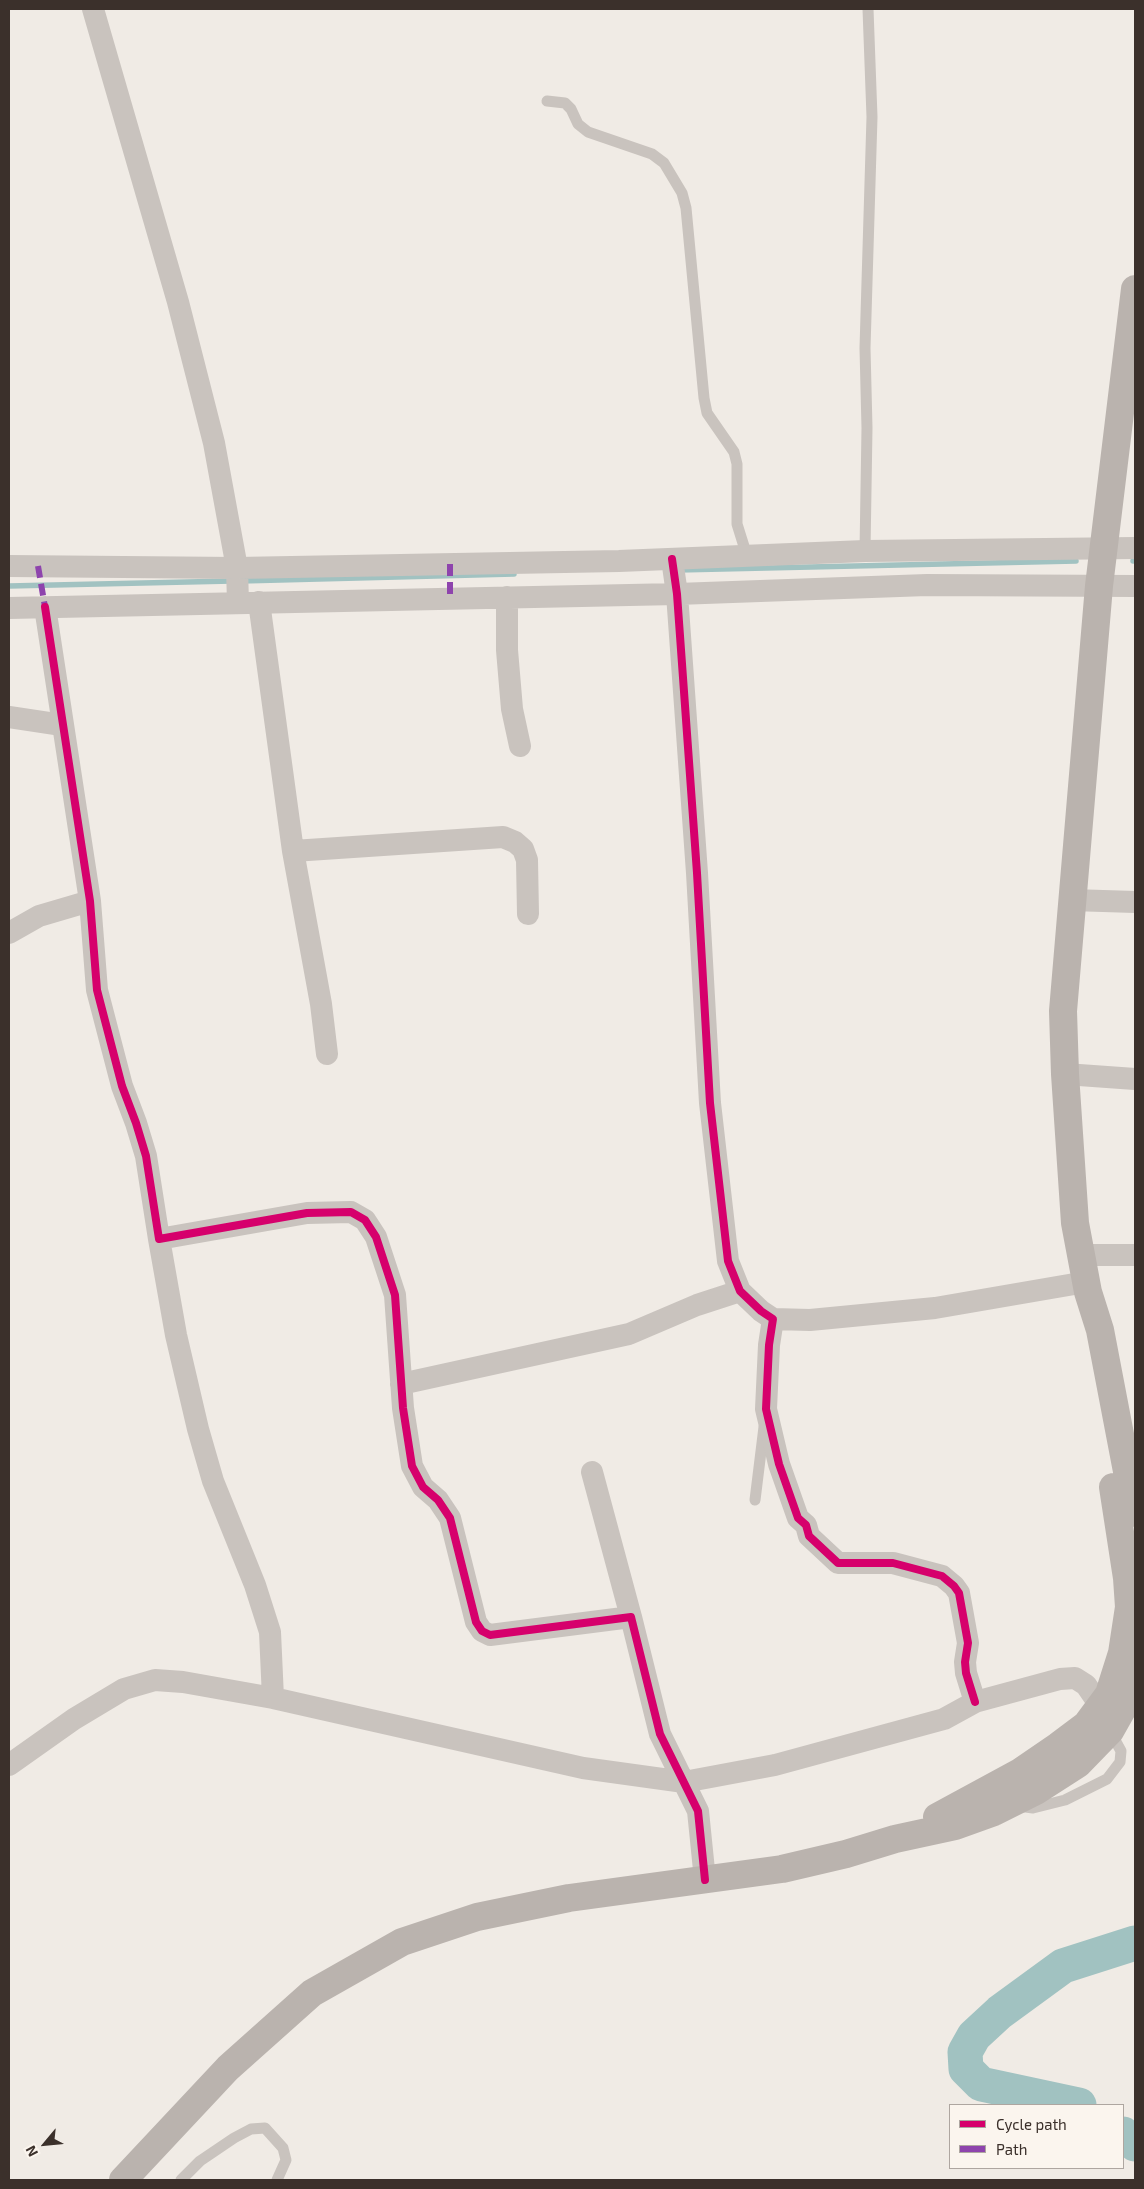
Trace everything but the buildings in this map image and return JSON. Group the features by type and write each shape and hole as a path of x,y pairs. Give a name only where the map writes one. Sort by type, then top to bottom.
{"street":[{"path":"94,9 103,48 178,302 212,433 293,851 321,1004 327,1054"},
{"path":"1135,289 1098,586 1063,1011 1065,1074 1075,1222 1087,1287 1100,1330 1128,1442 1135,1514"},
{"path":"9,566 242,589 507,597 674,575 747,556 865,551 1135,548"},
{"path":"674,575 697,873 710,1103 728,1261 740,1291 761,1311 773,1319 810,1320 935,1308 1087,1287"},
{"path":"9,608 45,607 242,589 674,575 927,585 1135,586"},
{"path":"507,597 507,650 512,709 520,746"},
{"path":"45,607 90,901 97,990 122,1086 136,1122 146,1156 176,1335 198,1429 213,1481 255,1585 270,1632 273,1698"},
{"path":"9,717 62,725"},
{"path":"293,851 503,837 515,842 523,849 527,860 528,914"},
{"path":"1071,900 1135,902"},
{"path":"9,933 39,916 90,901"},
{"path":"1065,1074 1135,1079"},
{"path":"159,1239 308,1213 351,1212 365,1220 376,1237 395,1295 401,1384 412,1466 424,1487 438,1500 450,1518 476,1622 482,1631 490,1635 631,1617"},
{"path":"1081,1255 1135,1254"},
{"path":"123,2180 228,2068 312,1993 402,1942 477,1917 568,1898 782,1869 846,1854 895,1839 955,1826 1008,1805 1036,1791 1078,1764 1117,1709 1131,1650 1127,1578 1090,1334 1087,1287"},
{"path":"401,1384 629,1334 697,1305 740,1291"},
{"path":"773,1319 769,1345 766,1409 779,1464 793,1509 798,1518 806,1525 809,1536 838,1563 894,1563 942,1576 954,1586 959,1593 967,1636 966,1673 975,1702"},
{"path":"592,1472 649,1687 652,1711 660,1734 698,1812 705,1880"},
{"path":"9,1765 74,1719 124,1689 155,1680 183,1682 273,1698 583,1768 684,1782 775,1765 934,1722 975,1702 1060,1679 1074,1678 1117,1709"},
{"path":"895,1839 1020,1772 1086,1726 1117,1709"}],"lane":[{"path":"865,551 867,428 865,348 872,117 868,9"},
{"path":"547,101 565,103 571,109 578,124 588,132 652,154 664,163 682,194 686,208 704,398 707,413 734,452 737,464 737,524 747,556"},
{"path":"754,1500 766,1409"},
{"path":"181,2180 200,2161 234,2138 251,2129 265,2128 283,2148 286,2160 277,2180"}],"waterway":[{"path":"678,570 1076,561"},
{"path":"241,581 514,574"},
{"path":"9,586 232,581"},
{"path":"1074,2104 981,2084 966,2069 965,2052 974,2036 1000,2012 1063,1966 1135,1943"},
{"path":"1124,2135 1135,2144"}],"marked path":[{"path":"450,564 450,599"},
{"path":"38,566 45,607"}],"cycle path":[{"path":"672,559 677,594 697,873 710,1103 728,1261 740,1291 761,1311 773,1319 769,1345 766,1409 779,1464 798,1518 806,1525 809,1536 838,1563 893,1563 942,1576 954,1586 959,1593 968,1643 965,1662 966,1673 975,1702"},
{"path":"45,607 90,901 97,990 122,1086 146,1156 159,1239 307,1213 351,1212 365,1220 376,1237 395,1295 403,1408 412,1466 423,1487 438,1500 450,1518 476,1622 482,1631 490,1635 631,1617 660,1734 698,1811 705,1880"}]}
